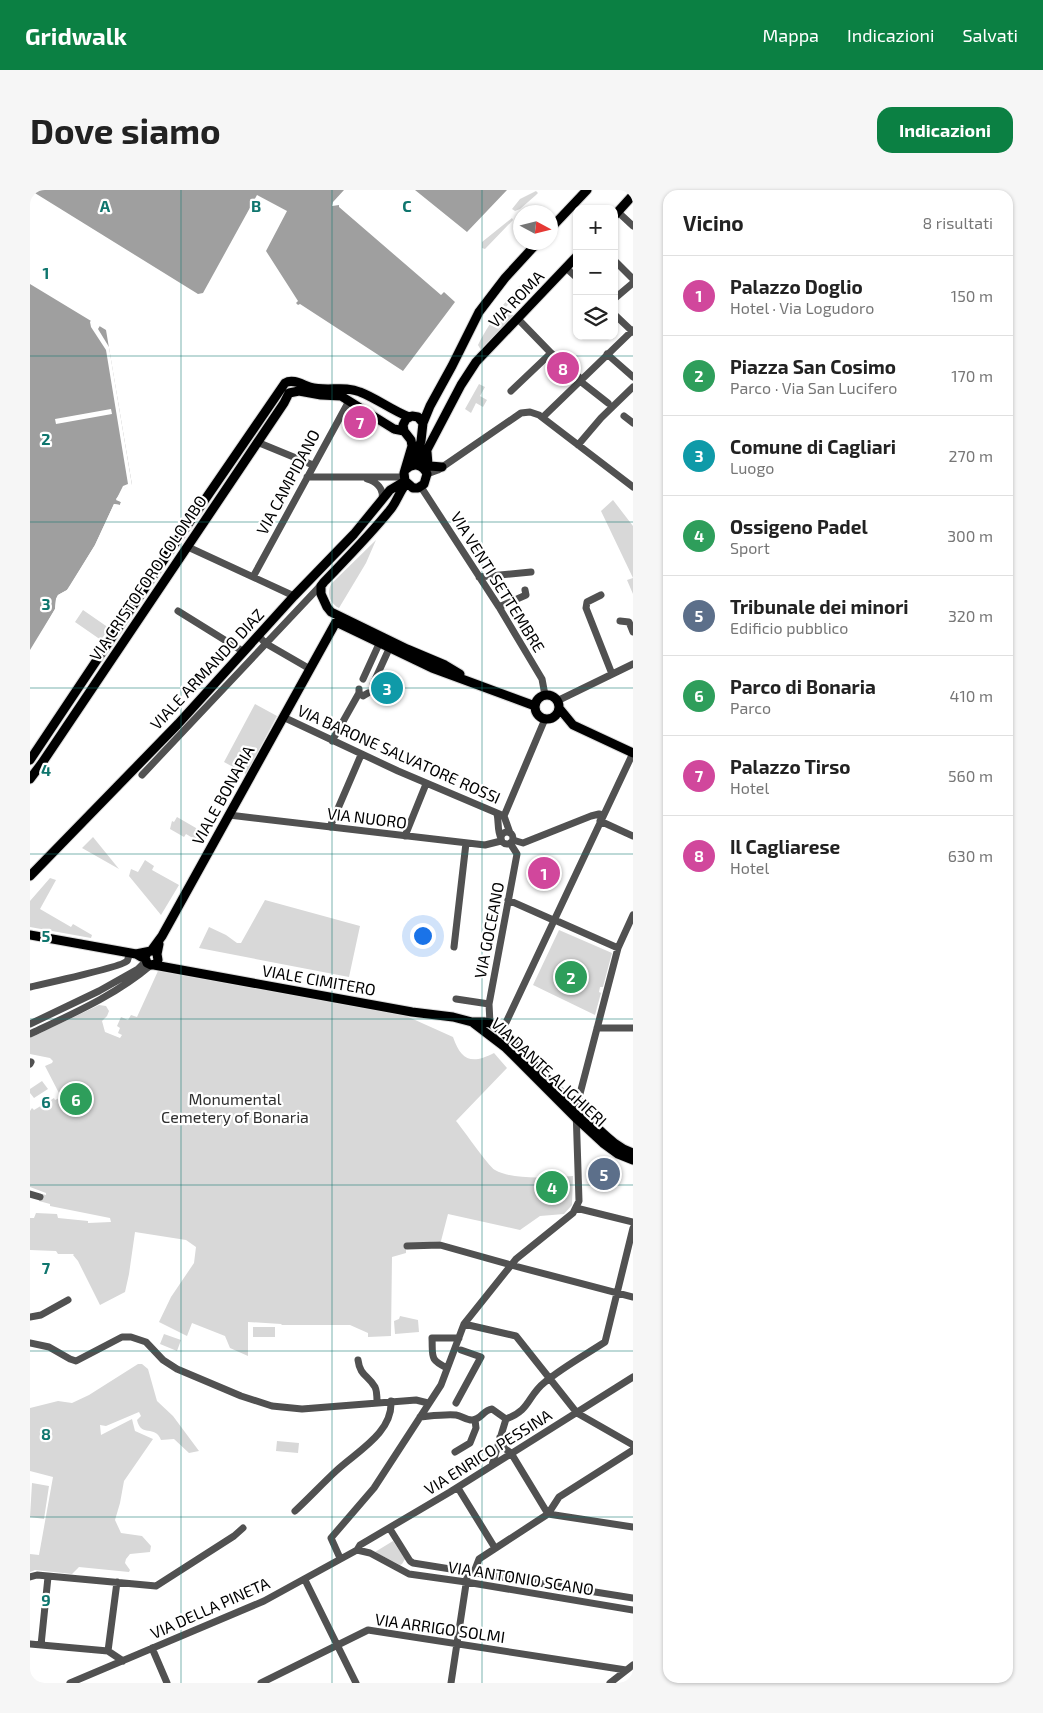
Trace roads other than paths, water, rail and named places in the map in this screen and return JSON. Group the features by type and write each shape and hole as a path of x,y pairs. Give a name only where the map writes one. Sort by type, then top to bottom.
{"main road":[{"path":"558,221 587,190"},
{"path":"618,212 633,195"},
{"path":"418,465 416,457 421,441 423,423 479,312 505,278 531,250"},
{"name":"VIA ROMA","path":"418,465 427,452 461,385 476,362 573,260"},
{"path":"290,388 302,383 311,387 346,388 361,392 391,409 412,416 423,423"},
{"path":"290,388 341,396 394,429 415,436 421,433"},
{"name":"VIA CRISTOFORO COLOMBO","path":"30,779 284,403 290,388"},
{"name":"VIA CRISTOFORO COLOMBO","path":"30,760 167,555 290,388"},
{"path":"405,478 412,446 403,425 412,416 430,406"},
{"path":"427,452 428,464 430,466 442,467"},
{"path":"412,465 423,467 427,474 426,481 421,487 413,488 405,478 412,465"},
{"name":"VIALE ARMANDO DIAZ","path":"30,876 178,724 294,596 354,534 390,490 405,478"},
{"name":"VIALE ARMANDO DIAZ","path":"324,582 388,513 398,498 405,478"},
{"path":"324,582 322,586 323,600 339,622 389,649 432,668 535,706"},
{"path":"339,622 445,665 471,681"},
{"name":"VIALE BONARIA","path":"152,960 162,936 283,717 310,669 318,661 339,622"},
{"path":"558,704 554,716 545,719 538,714 535,706 537,700 545,695 552,696 558,704 572,725 633,753"},
{"path":"30,935 132,954"},
{"name":"VIALE CIMITERO","path":"132,954 152,960 472,1022"},
{"name":"VIA DANTE ALIGHIERI","path":"472,1022 490,1023 502,1031 576,1109 612,1142 633,1153"},
{"name":"VIA DANTE ALIGHIERI","path":"472,1022 496,1040 611,1150 633,1160"}],"street":[{"path":"618,215 633,226"},
{"path":"618,264 633,279"},
{"path":"566,268 573,274"},
{"path":"618,296 633,283"},
{"path":"543,417 633,331 618,318"},
{"path":"518,319 551,353 608,403"},
{"path":"511,391 551,353"},
{"path":"607,354 633,377"},
{"path":"578,445 601,418 633,387"},
{"name":"VIA CAMPIDANO","path":"253,577 348,401"},
{"path":"427,474 442,467 521,413 534,413 543,417 633,487"},
{"path":"624,416 633,423"},
{"path":"257,442 313,466"},
{"path":"307,477 405,478"},
{"path":"362,478 373,481 379,486 382,493 382,501"},
{"name":"VIA VENTI SETTEMBRE","path":"421,487 499,607 542,679 545,695"},
{"path":"188,547 294,596"},
{"path":"479,576 531,572"},
{"name":"VIALE ARMANDO DIAZ","path":"142,775 324,582"},
{"path":"499,607 526,595 525,590"},
{"path":"601,595 588,602 586,608 612,674"},
{"path":"178,611 244,652"},
{"path":"620,621 629,622 633,632"},
{"path":"258,635 265,643 310,669"},
{"path":"363,679 379,644"},
{"path":"373,684 389,649"},
{"path":"558,704 633,664"},
{"path":"332,741 359,691 362,696 368,693"},
{"name":"VIA BARONE SALVATORE ROSSI","path":"283,717 426,784 501,815"},
{"path":"511,839 506,844 501,840 498,834 499,819 545,719"},
{"path":"496,1040 502,1031 633,753"},
{"path":"330,827 362,755"},
{"path":"406,836 426,784"},
{"path":"501,840 504,833 511,839 523,843 600,814 601,818 633,836"},
{"name":"VIA NUORO","path":"229,815 485,845 501,840"},
{"name":"VIA GOCEANO","path":"490,1023 489,1004 517,854 501,815"},
{"path":"454,946 466,843"},
{"path":"508,900 618,948"},
{"path":"340,1558 331,1538 374,1488 440,1385 464,1324 516,1259 573,1213 576,1208 579,1201 576,1109 618,948 633,915"},
{"path":"30,987 101,970 127,961 132,954"},
{"path":"30,1024 99,991 152,960"},
{"path":"30,1034 92,1004 137,977 152,960"},
{"path":"101,970 108,971 112,975 110,984"},
{"path":"456,999 489,1004"},
{"path":"597,1028 633,1028"},
{"path":"30,1194 40,1197"},
{"path":"576,1208 633,1222"},
{"path":"492,1465 506,1419 523,1410 535,1391 550,1378 605,1342 633,1228"},
{"path":"407,1246 440,1244 633,1297"},
{"path":"30,1317 41,1315 68,1300"},
{"path":"464,1324 516,1336 577,1413 633,1445"},
{"path":"30,1343 49,1347 76,1361 122,1337 136,1337 146,1342 163,1360 176,1370 241,1396 272,1406 302,1409 391,1401 416,1400 428,1403"},
{"path":"447,1368 436,1363 433,1357 432,1338 458,1338"},
{"path":"456,1403 481,1357 460,1350"},
{"path":"358,1360 362,1374 372,1382 376,1389 378,1402"},
{"name":"VIA ENRICO PESSINA","path":"357,1550 360,1545 458,1488 633,1377"},
{"path":"295,1511 337,1470 370,1442 390,1414 391,1401"},
{"path":"420,1417 452,1415 475,1420 487,1409 492,1409 506,1419"},
{"path":"455,1452 470,1443 476,1428 475,1420"},
{"path":"500,1437 504,1448 512,1453 548,1514"},
{"path":"451,1683 466,1582 479,1559 548,1514 559,1497 633,1450"},
{"path":"458,1488 495,1548"},
{"path":"548,1514 633,1527"},
{"path":"30,1577 37,1575 156,1586 234,1536 243,1528"},
{"path":"390,1529 410,1562 404,1572"},
{"name":"VIA DELLA PINETA","path":"70,1683 264,1601 357,1550"},
{"name":"VIA ANTONIO SCANO","path":"357,1550 370,1553 409,1574 633,1610"},
{"name":"VIA ANTONIO SCANO","path":"410,1562 633,1598"},
{"path":"41,1645 48,1577"},
{"path":"305,1580 336,1646 356,1683"},
{"path":"108,1651 117,1582"},
{"name":"VIA ARRIGO SOLMI","path":"261,1683 368,1630 626,1670"},
{"path":"30,1644 108,1651 123,1661"},
{"path":"152,1648 167,1683"},
{"path":"610,1683 633,1665"}],"place":[{"name":"Il Cagliarese","path":"563,368"},
{"name":"Palazzo Tirso","path":"360,422"},
{"name":"Comune di Cagliari","path":"387,688"},
{"name":"Palazzo Doglio","path":"544,873"},
{"name":"Piazza San Cosimo","path":"571,977"},
{"name":"Parco di Bonaria","path":"76,1099"},
{"name":"Tribunale dei minori","path":"604,1174"},
{"name":"Ossigeno Padel","path":"552,1187"}],"park label":[{"name":"Monumental Cemetery of Bonaria","path":"235,1108"}]}
